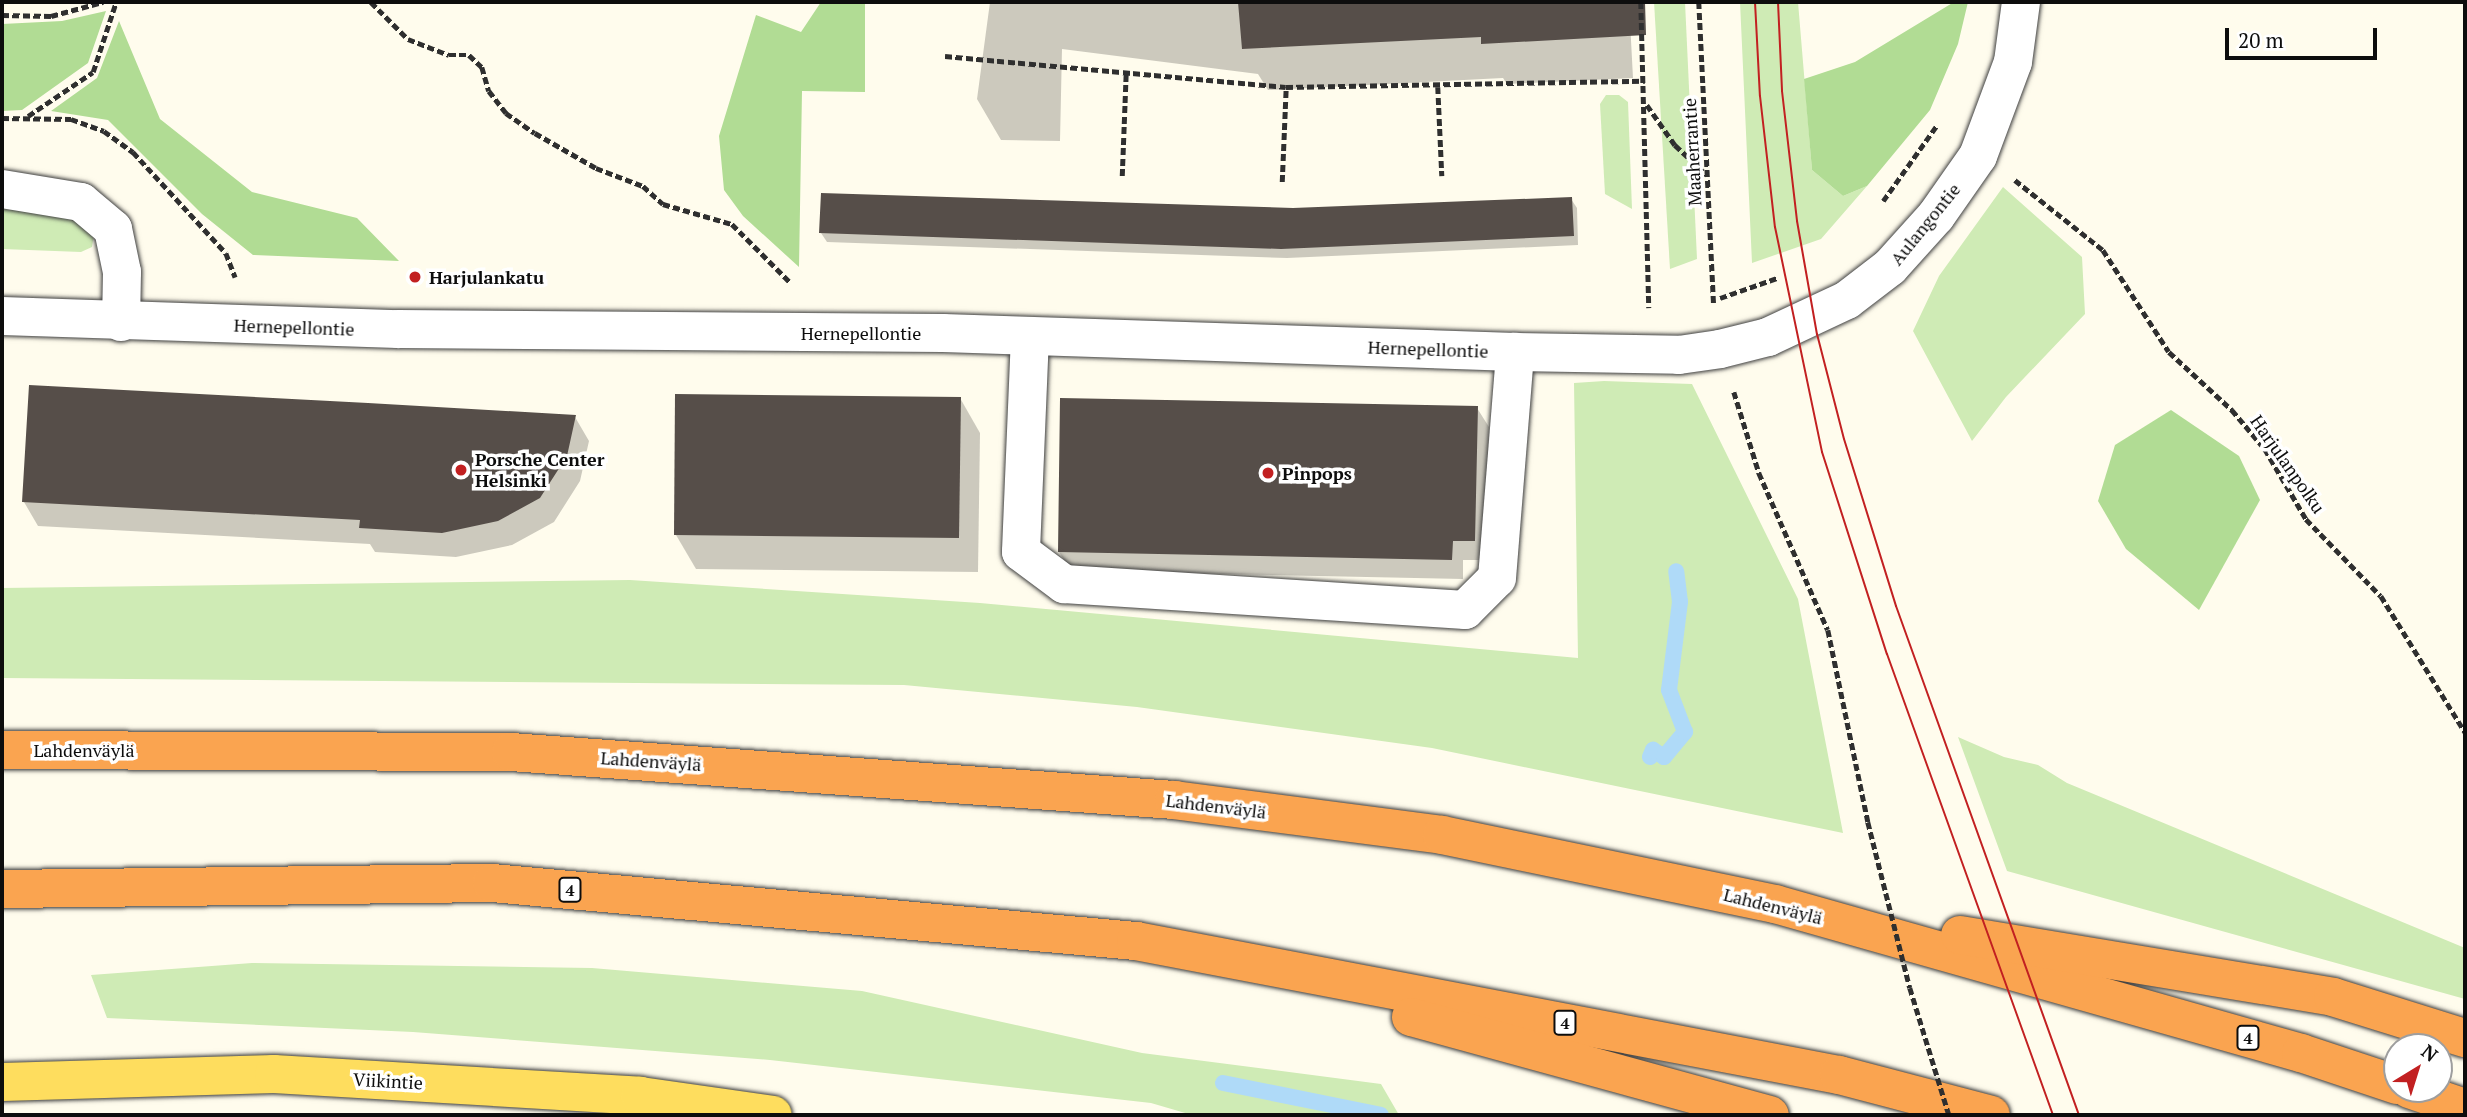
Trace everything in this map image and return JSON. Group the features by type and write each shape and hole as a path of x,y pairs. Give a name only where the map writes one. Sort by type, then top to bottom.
{"highway":[{"name":"Lahdenväylä","path":"2,750 511,752 1174,800 1442,835 1775,904 2301,1053 2383,1080"},
{"name":"4","path":"2,889 492,883 1136,941 1839,1075 1991,1115"},
{"path":"1775,904 2333,997 2465,1038"},
{"path":"1136,941 1770,1115"}],"main road":[{"name":"Viikintie","path":"2,1082 274,1074 640,1096 773,1115"}],"street":[{"name":"Aulangontie","path":"1720,349 1768,337 1847,300 1890,267 1936,216 1978,156 2013,62 2021,2"},
{"path":"2,189 81,202 113,229 122,272 121,322"},
{"name":"Hernepellontie","path":"2,316 121,322 1030,336 1515,352 1679,355 1720,349"},
{"path":"1030,336 1021,552 1064,584 1465,610 1497,578 1515,352"}],"path":[{"path":"2,15 51,16 103,2"},
{"path":"27,117 93,72 116,2"},
{"path":"371,2 408,39 449,55 469,55 482,67 489,91 506,113 535,133 596,168 643,186 663,204 732,223 790,282"},
{"path":"1641,2 1646,104 1648,308"},
{"name":"Maaherrantie","path":"1699,2 1713,301 1720,349 1744,434 1828,630 1871,835 1949,1115"},
{"path":"945,56 1286,87 1438,88 1645,81"},
{"path":"1122,176 1126,73"},
{"path":"1282,181 1286,87"},
{"path":"1438,88 1443,176"},
{"path":"1646,104 1675,145 1707,176"},
{"path":"1879,206 1940,117"},
{"path":"2,118 71,119 104,131 133,152 226,253 236,281"},
{"name":"Harjulanpolku","path":"2006,173 2102,250 2169,352 2232,410 2265,449 2306,519 2381,596 2465,732"},
{"path":"1713,301 1783,276"}],"green space":[{"path":"821,2 865,2 865,92 802,91 799,267 743,216 724,190 719,136 756,15 801,32"},
{"path":"1654,2 1685,2 1697,259 1670,269"},
{"path":"1740,2 1798,2 1812,170 1843,196 1867,186 1821,239 1752,263"},
{"path":"1954,2 1968,2 1958,44 1930,110 1867,186 1843,196 1812,170 1804,79 1855,62"},
{"path":"106,11 88,63 22,110 2,111 2,24 62,21"},
{"path":"119,21 160,119 252,192 357,218 399,261 253,255 202,214 108,120 51,111 97,78"},
{"path":"1606,95 1619,95 1628,102 1632,209 1605,194 1600,104"},
{"path":"2003,187 2082,257 2085,314 2006,397 1972,441 1913,331 1939,276"},
{"path":"2,209 68,214 94,234 92,247 81,252 2,249"},
{"path":"1604,381 1692,384 1798,599 1843,833 1432,748 1137,707 904,685 2,678 2,588 630,580 980,603 1578,658 1574,383"},
{"path":"2171,410 2239,456 2260,500 2199,610 2126,549 2098,501 2115,445"},
{"path":"1958,737 2004,757 2038,765 2067,783 2465,948 2465,999 2007,871"},
{"path":"252,963 592,968 862,991 1142,1053 1381,1084 1399,1115 1192,1115 1151,1103 770,1060 413,1032 107,1018 91,975"}],"building":[{"path":"1238,2 1645,2 1646,35 1481,44 1481,37 1242,49"},
{"path":"821,193 1293,208 1572,197 1574,236 1281,249 819,233"},
{"path":"29,385 576,415 567,456 540,498 498,521 442,533 359,528 360,520 22,502"},
{"path":"675,394 961,397 959,538 674,535"},
{"name":"Pinpops","path":"1060,398 1478,406 1475,541 1453,541 1452,560 1058,552"}],"waterway":[{"path":"1650,757 1653,750 1664,757 1685,732 1669,690 1680,602 1676,571"},
{"path":"1223,1083 1381,1115"}],"tram line":[{"path":"1755,2 1760,96 1775,227 1822,452 1887,654 2053,1115"},
{"path":"1778,2 1782,91 1797,221 1817,334 1844,439 1896,606 2079,1115"}],"place":[{"name":"Harjulankatu","path":"415,277"},
{"name":"Porsche Center Helsinki","path":"461,470"},
{"name":"Pinpops","path":"1268,473"}]}
